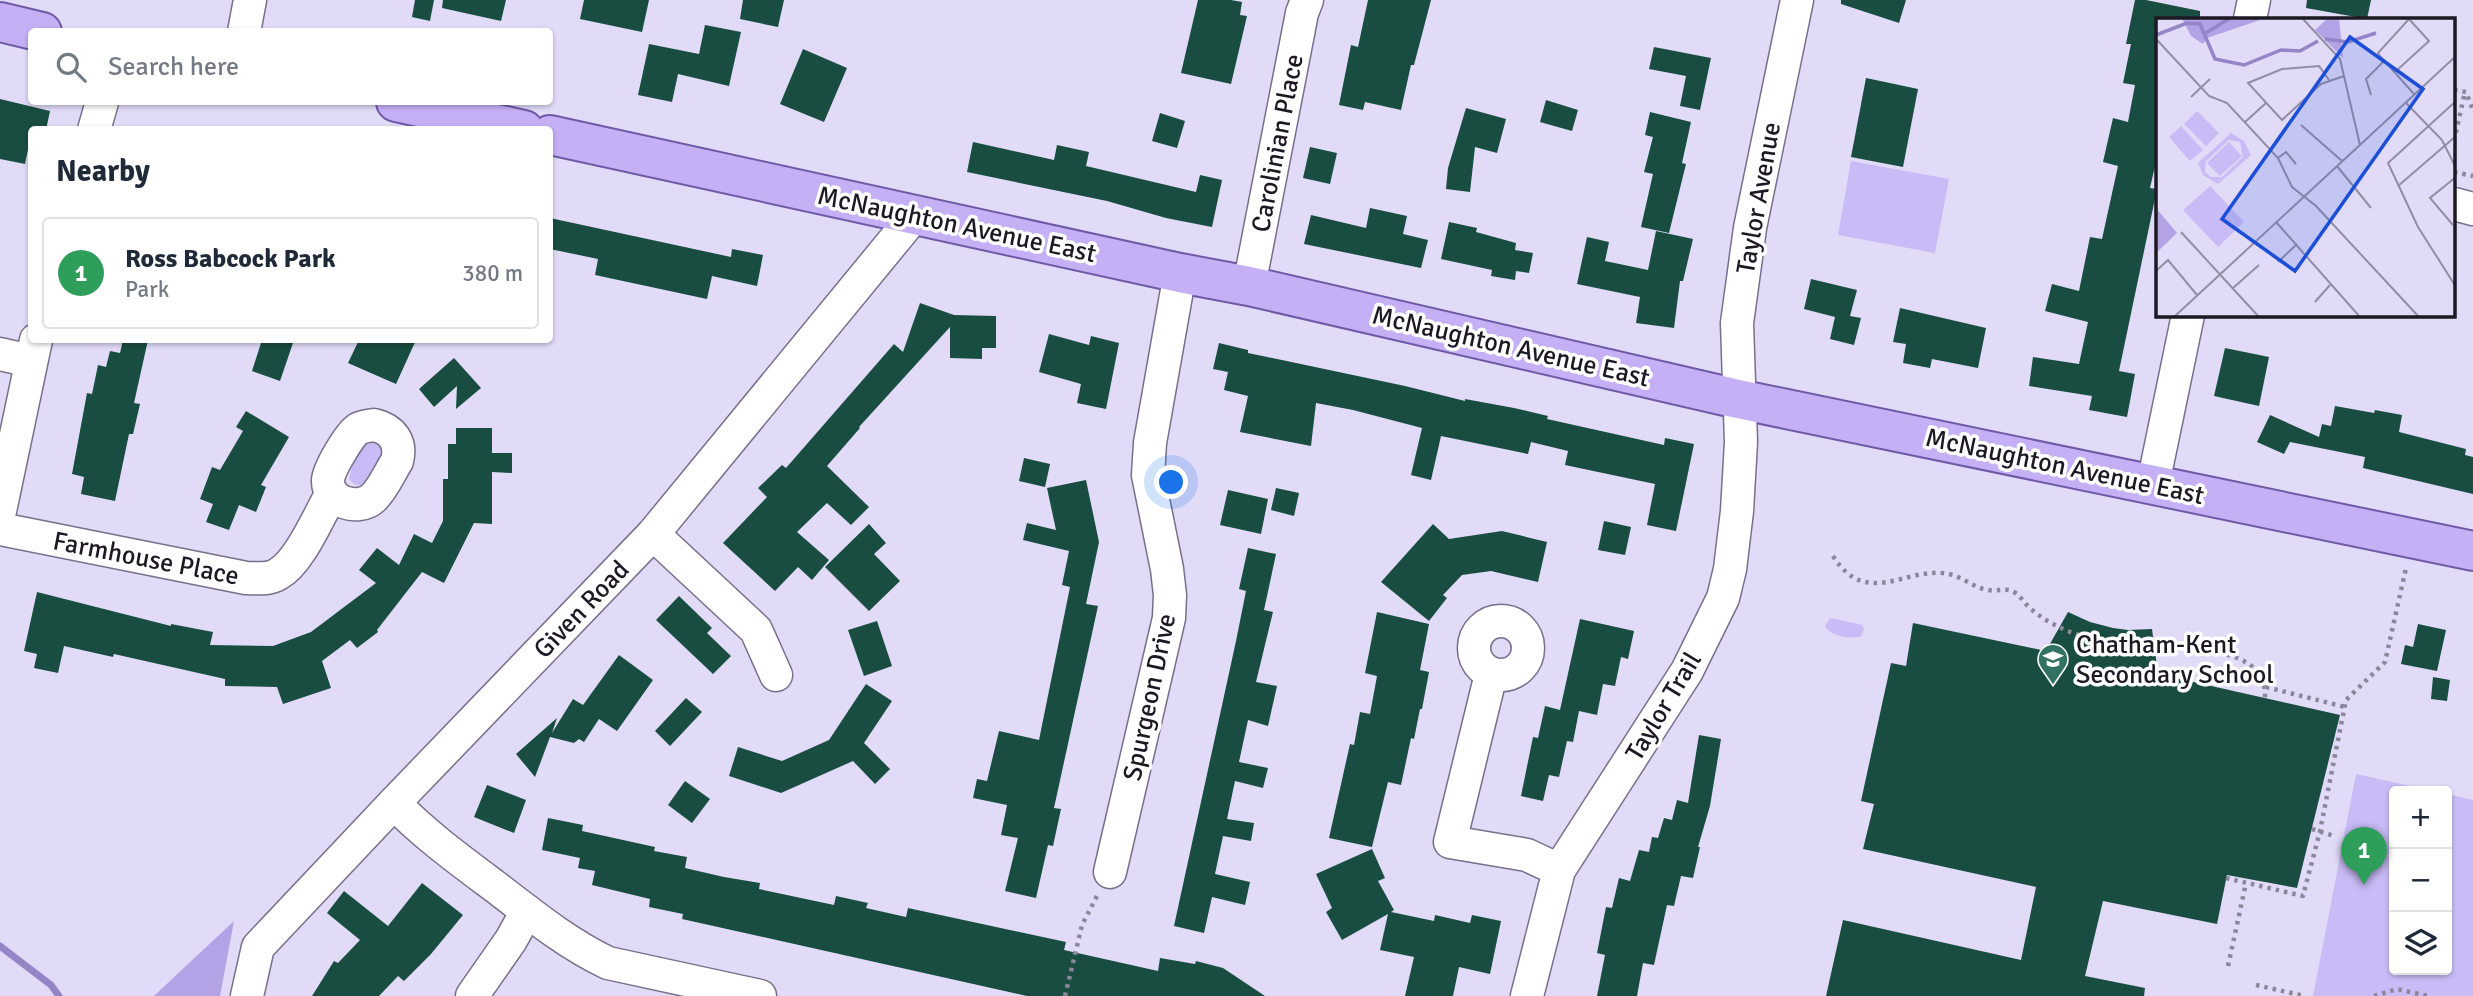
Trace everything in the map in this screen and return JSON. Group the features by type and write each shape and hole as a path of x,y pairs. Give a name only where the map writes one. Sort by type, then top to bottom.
{"main road":[{"path":"0,22 28,29"},
{"path":"410,105 506,126"},
{"name":"McNaughton Avenue East","path":"553,136 1249,286 1738,399 2473,551"}],"street":[{"path":"245,28 250,0"},
{"name":"Carolinian Place","path":"1249,286 1302,13 1307,0"},
{"name":"Taylor Avenue","path":"1738,399 1737,323 1750,228 1797,0"},
{"path":"2250,18 2254,0"},
{"path":"79,126 80,105"},
{"path":"95,126 101,105"},
{"path":"2456,205 2473,209"},
{"name":"Given Road","path":"247,996 258,947 653,534 915,215"},
{"name":"Spurgeon Drive","path":"1110,872 1169,618 1167,569 1148,475 1150,443 1180,273"},
{"path":"2152,484 2188,317"},
{"path":"0,354 34,350 0,511"},
{"name":"Taylor Trail","path":"1527,996 1559,870 1687,671 1723,598 1730,569 1737,511 1741,442 1738,399"},
{"name":"Farmhouse Place","path":"0,529 246,578 264,578 276,576 291,562 332,493"},
{"path":"653,534 756,630 776,675"},
{"path":"1490,674 1450,842 1527,855 1559,870"},
{"path":"394,803 417,827 527,911 589,954 608,964 760,996"},
{"path":"472,996 511,940 527,911"}],"path":[{"path":"2456,90 2465,92"},
{"path":"2465,92 2473,110"},
{"path":"2456,132 2465,92"},
{"path":"1833,556 1845,571 1871,582 1893,582 1933,572 1954,575 1984,590 2008,590 2053,624 2116,645 2149,649 2208,650 2239,657 2253,667 2266,687 2265,698"},
{"path":"2226,878 2304,896 2346,700 2385,662 2406,568"},
{"path":"2266,687 2345,707"},
{"path":"2312,829 2334,836"},
{"path":"1065,996 1082,925 1110,872"},
{"path":"2228,966 2246,883"},
{"path":"2256,985 2305,996"},
{"path":"2374,996 2397,989 2428,996"}],"shaded area":[{"path":"1851,161 1949,179 1935,253 1838,235"},
{"path":"376,440 385,449 370,482 363,486 354,484 349,479 352,466 366,442"},
{"path":"1830,618 1862,625 1864,629 1861,636 1836,635 1825,626"},
{"path":"2356,774 2410,786 2389,786 2389,975 2452,975 2452,795 2473,800 2473,996 2313,996"},
{"path":"234,921 220,996 154,996"}],"building":[{"path":"415,0 434,0 430,21 412,17"},
{"path":"443,0 506,0 501,21 442,8"},
{"path":"584,0 649,0 642,32 580,19"},
{"path":"743,0 784,0 778,27 740,19"},
{"path":"1198,0 1242,2 1240,15 1247,16 1231,84 1181,73"},
{"path":"1368,0 1431,0 1414,65 1411,65 1401,110 1365,102 1363,110 1339,105 1351,45 1358,47"},
{"path":"1841,0 1906,0 1899,23 1841,4"},
{"path":"2135,0 2200,11 2200,18 2156,18 2156,162 2150,188 2156,189 2156,194 2119,371 2135,374 2127,417 2089,410 2092,396 2029,386 2033,357 2079,364 2088,322 2045,311 2052,284 2079,291 2090,237 2102,239 2118,166 2103,162 2113,118 2128,122 2135,85 2123,83 2131,44 2126,44"},
{"path":"2307,0 2371,0 2367,18 2306,8"},
{"path":"705,25 741,32 729,86 678,74 672,102 638,95 649,44 699,54"},
{"path":"1654,47 1711,58 1700,110 1680,106 1686,76 1649,69"},
{"path":"803,49 847,68 824,122 780,104"},
{"path":"1866,78 1918,89 1903,167 1851,157"},
{"path":"0,99 50,111 47,126 28,126 25,164 0,159"},
{"path":"1546,100 1578,110 1572,131 1540,122"},
{"path":"1466,108 1506,119 1497,153 1475,147 1470,192 1446,189 1448,168"},
{"path":"1650,112 1691,122 1682,163 1686,164 1669,233 1641,227 1653,174 1644,172 1653,137 1645,135"},
{"path":"1160,113 1185,121 1177,148 1152,141"},
{"path":"973,142 1054,160 1057,145 1089,152 1086,166 1196,192 1200,175 1222,180 1212,227 1166,218 1107,201 967,172"},
{"path":"1310,147 1337,153 1330,184 1303,178"},
{"path":"1370,208 1407,216 1403,234 1428,240 1421,268 1304,244 1311,215 1366,228"},
{"path":"553,219 731,257 732,249 763,255 757,286 712,276 707,299 595,275 598,259 553,250"},
{"path":"1449,222 1477,228 1476,232 1516,243 1515,250 1533,253 1529,273 1516,271 1515,280 1491,276 1492,270 1441,259"},
{"path":"1656,231 1693,239 1683,281 1680,281 1674,328 1636,323 1640,297 1577,284 1587,237 1609,242 1605,261 1648,270"},
{"path":"1811,279 1857,290 1850,316 1861,318 1854,345 1830,339 1835,317 1804,309"},
{"path":"920,303 954,315 996,316 996,348 982,348 982,359 950,358 950,327 859,427 827,466 869,507 851,525 827,503 797,532 829,560 812,580 798,567 775,591 723,543 767,497 758,488 782,465 786,468 894,344 903,352"},
{"path":"1900,308 1986,328 1978,368 1932,359 1930,368 1903,363 1906,344 1893,342"},
{"path":"1049,334 1089,345 1091,336 1119,343 1106,409 1077,403 1081,384 1039,372"},
{"path":"122,343 147,343 134,403 140,404 133,434 129,434 115,501 81,494 84,477 72,474 87,393 92,394 98,365 106,367 110,351 120,353"},
{"path":"261,343 293,343 280,381 252,371"},
{"path":"358,343 415,343 396,384 348,363"},
{"path":"1219,343 1248,350 1248,353 1465,401 1514,408 1548,416 1547,419 1664,445 1665,438 1694,444 1676,531 1647,525 1655,484 1565,465 1568,451 1531,442 1528,454 1441,436 1431,480 1411,475 1422,428 1353,410 1316,403 1311,446 1240,432 1248,396 1224,390 1228,372 1213,369"},
{"path":"2225,348 2269,357 2259,406 2214,396"},
{"path":"454,358 481,388 456,409 457,386 434,407 419,389"},
{"path":"2335,406 2402,415 2399,432 2466,449 2465,455 2473,457 2473,494 2363,468 2365,457 2290,442 2284,454 2257,442 2270,415 2319,437 2322,424 2331,426"},
{"path":"246,411 289,437 261,485 266,487 256,512 239,505 229,530 206,522 213,504 200,499 212,467 220,470 243,431 236,427"},
{"path":"456,428 492,428 492,453 512,453 512,473 492,472 492,524 474,523 444,583 422,572 378,632 357,648 350,640 322,661 331,688 283,704 277,687 225,686 225,679 114,654 113,657 64,646 58,673 34,668 37,654 24,651 37,592 171,626 213,632 210,645 273,646 311,632 376,583 359,570 377,548 399,565 414,534 432,543 443,521 443,479 448,479 448,444 456,444"},
{"path":"1024,458 1050,464 1045,487 1019,481"},
{"path":"1086,480 1099,542 1086,604 1098,606 1054,808 1061,809 1053,846 1048,845 1036,898 1005,891 1018,838 1001,835 1007,805 973,798 977,779 987,781 999,731 1039,740 1070,587 1062,585 1069,551 1023,540 1027,523 1056,530 1047,488"},
{"path":"1276,488 1299,493 1294,516 1271,510"},
{"path":"1228,490 1268,499 1261,534 1220,525"},
{"path":"1604,521 1631,527 1625,555 1598,550"},
{"path":"869,524 886,543 874,554 900,581 869,611 825,567"},
{"path":"1433,524 1449,539 1502,531 1547,542 1538,582 1491,571 1462,575 1443,595 1447,598 1429,621 1381,582"},
{"path":"1248,548 1276,554 1264,610 1273,612 1256,682 1277,686 1268,726 1248,720 1239,762 1268,768 1263,788 1235,781 1227,819 1254,823 1251,841 1223,836 1215,874 1250,882 1245,905 1212,897 1204,933 1174,926 1246,591 1239,589"},
{"path":"679,596 712,628 707,633 731,656 713,674 656,620"},
{"path":"1377,612 1429,624 1420,670 1429,672 1422,709 1414,739 1411,738 1401,785 1388,782 1372,847 1329,838 1360,712 1370,714 1377,676 1365,673"},
{"path":"2068,612 2113,628 2152,629 2158,674 2340,715 2297,888 2227,875 2217,924 2103,901 2085,976 2145,988 2144,996 1826,996 1843,920 2021,960 2036,887 1863,849 1874,804 1861,801 1891,663 1906,666 1913,623 2046,651"},
{"path":"1580,619 1634,631 1628,659 1621,657 1615,686 1603,684 1597,715 1579,711 1573,742 1567,741 1559,777 1549,775 1543,801 1521,796 1533,737 1538,738 1545,706 1560,710"},
{"path":"877,621 892,666 864,676 848,630"},
{"path":"2418,624 2446,630 2437,671 2401,664 2405,645 2413,647"},
{"path":"619,655 653,680 617,731 599,719 584,742 579,739 574,743 550,737 535,777 516,754 557,718 552,733 573,699 583,705"},
{"path":"2433,677 2450,680 2447,701 2431,699"},
{"path":"866,684 892,701 864,743 890,769 875,784 853,761 781,793 729,776 738,747 782,761 829,740"},
{"path":"686,698 702,712 670,746 655,731"},
{"path":"1699,735 1721,739 1710,806 1698,847 1693,878 1681,876 1674,906 1667,905 1654,965 1643,963 1637,996 1597,996 1605,955 1597,953 1606,907 1612,908 1619,878 1630,881 1639,850 1649,852 1652,837 1658,838 1664,818 1672,820 1677,800 1688,803"},
{"path":"685,781 710,799 692,823 668,805"},
{"path":"487,785 526,800 514,833 474,817"},
{"path":"548,818 583,825 582,831 655,847 654,851 687,857 685,868 760,883 759,889 834,905 836,896 868,903 866,908 906,917 908,908 1066,942 1064,950 1158,971 1160,958 1195,964 1196,961 1223,968 1265,996 1027,996 682,919 683,914 649,907 650,899 592,885 595,871 578,868 580,858 542,850"},
{"path":"1372,849 1385,878 1378,881 1394,910 1391,912 1434,921 1435,915 1470,923 1472,915 1501,921 1490,974 1459,967 1453,996 1405,996 1414,957 1380,950 1388,914 1342,940 1326,912 1332,908 1316,874"},
{"path":"422,883 463,915 431,954 404,981 398,976 379,996 312,996 334,961 338,963 360,940 327,913 344,891 388,926"}],"waterway":[{"path":"0,946 51,985 59,996"}],"place":[{"name":"Chatham-Kent Secondary School","path":"2053,686"},
{"name":"Ross Babcock Park","path":"2364,885"}]}
